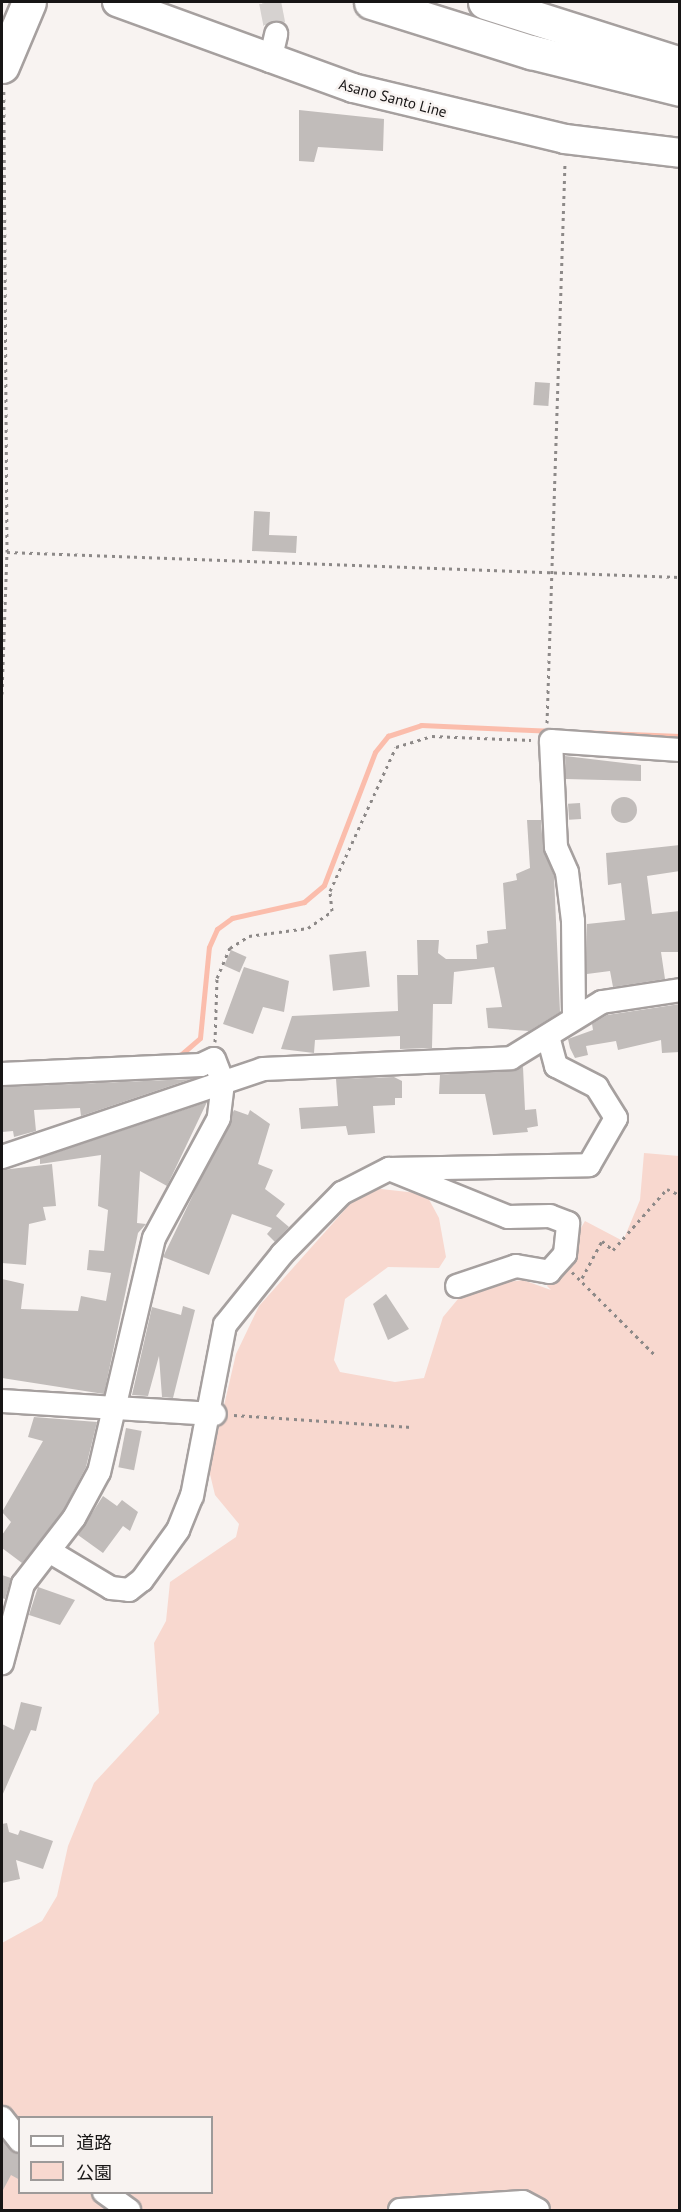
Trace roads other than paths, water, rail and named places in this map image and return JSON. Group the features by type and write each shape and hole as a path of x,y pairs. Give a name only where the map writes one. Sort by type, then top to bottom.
{"highway":[{"path":"2,64 29,2"},
{"path":"371,2 531,52 680,89"},
{"path":"485,2 680,64"}],"main road":[{"name":"Asano Santo Line","path":"117,2 273,48 375,93 565,139 680,153"}],"street":[{"path":"574,1015 573,921 567,872 556,847 549,733 680,750"},
{"path":"2,1157 263,1069 511,1058 548,1037 574,1015 602,1002 680,990"},
{"path":"49,1551 111,1588 129,1590 142,1580 178,1530 192,1496 211,1414 225,1325 242,1299 342,1193 389,1169 589,1166 616,1118 597,1087 556,1066 548,1037"},
{"path":"2,1074 201,1065 214,1059 223,1083 219,1118 154,1238 115,1412 99,1472 49,1551 24,1584 2,1662"},
{"path":"389,1169 508,1217 550,1216 568,1223 565,1254 549,1272 516,1266 457,1286"},
{"path":"2,1401 115,1412 211,1414"},
{"path":"2,2118 18,2138"},
{"path":"105,2194 129,2211"},
{"path":"400,2211 523,2202 538,2211"}],"waterway":[{"path":"177,1058 200,1038 209,947 217,929 232,918 304,902 324,885 375,752 388,736 421,725 555,731"},
{"path":"579,732 680,736"}],"tunnel":[{"path":"270,2 276,34"}]}
